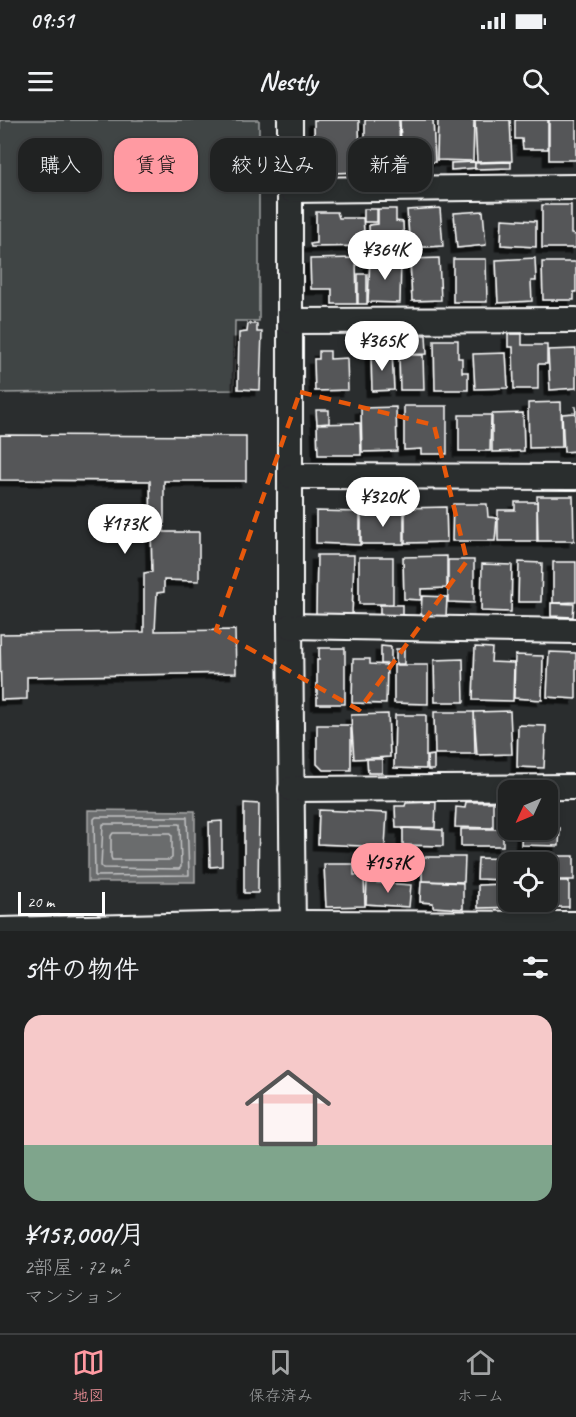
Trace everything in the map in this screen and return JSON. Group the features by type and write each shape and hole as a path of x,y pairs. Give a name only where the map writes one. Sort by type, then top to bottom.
{"street":[{"path":"290,120 290,138"},
{"path":"336,190 576,187"},
{"path":"291,192 290,626 293,927"},
{"path":"291,321 576,320"},
{"path":"291,476 576,477"},
{"path":"290,626 576,631"},
{"path":"291,789 576,787"},
{"path":"0,930 576,924"}],"highlighted area":[{"path":"300,392 434,425 467,561 359,710 216,630"}],"shaded area":[{"path":"0,120 259,120 259,138 210,138 210,192 259,192 259,321 235,321 234,390 0,393"}],"water":[{"path":"88,810 195,811 195,882 88,882"}],"building":[{"path":"314,120 359,120 359,138 348,138 348,172 336,173 336,138 314,138"},
{"path":"365,120 399,120 399,138 365,138"},
{"path":"400,120 433,120 435,162 432,162 432,138 401,138"},
{"path":"438,120 474,120 473,161 437,160"},
{"path":"475,120 510,120 512,161 477,162"},
{"path":"515,120 548,120 548,149 523,149 522,139 515,139"},
{"path":"549,120 576,120 576,160 549,160"},
{"path":"475,162 475,168 451,170 451,163"},
{"path":"511,162 511,168 475,169 475,163"},
{"path":"542,205 571,205 571,234 576,235 576,248 542,248"},
{"path":"440,208 443,246 410,248 407,210"},
{"path":"364,209 377,209 377,222 364,222"},
{"path":"378,209 396,209 396,221 403,222 404,247 370,248 369,225 378,224"},
{"path":"483,211 486,245 457,248 454,213"},
{"path":"316,212 337,212 339,218 363,218 365,246 311,247 310,244 316,243"},
{"path":"502,219 536,221 536,247 501,245"},
{"path":"356,258 357,304 332,304 332,289 311,289 310,259"},
{"path":"439,258 441,300 412,301 410,259"},
{"path":"535,258 536,281 531,281 532,301 498,303 496,260"},
{"path":"370,259 401,260 400,303 368,302"},
{"path":"453,259 486,259 487,302 453,302"},
{"path":"542,262 576,262 574,300 543,300"},
{"path":"358,274 367,274 367,304 358,304"},
{"path":"248,324 257,324 257,332 262,332 260,390 238,389 239,333 247,332"},
{"path":"508,334 522,334 522,345 547,345 547,364 538,364 538,389 514,389 513,347 508,347"},
{"path":"393,335 426,335 427,354 393,355"},
{"path":"434,340 458,340 458,358 462,358 462,372 468,372 468,390 435,390"},
{"path":"576,349 576,388 550,390 548,350"},
{"path":"319,351 330,351 330,359 347,358 348,390 315,391 314,359 319,359"},
{"path":"506,353 508,388 475,389 473,354"},
{"path":"371,354 392,354 394,390 372,391"},
{"path":"399,355 423,355 424,390 400,390"},
{"path":"561,402 562,447 529,448 528,403"},
{"path":"404,406 447,406 447,454 421,454 421,449 404,450"},
{"path":"396,407 397,451 362,452 361,408"},
{"path":"316,410 329,410 329,423 317,424"},
{"path":"523,413 524,451 492,452 492,414"},
{"path":"576,413 576,451 564,452 562,414"},
{"path":"459,415 491,415 490,451 459,451"},
{"path":"360,423 361,455 318,455 317,424"},
{"path":"0,435 246,436 246,481 164,481 164,532 199,532 199,581 164,580 164,592 157,593 155,631 235,630 236,673 27,677 27,699 1,700 0,634 144,632 144,573 152,572 150,481 0,480"},
{"path":"537,496 573,496 574,541 538,541"},
{"path":"515,502 537,502 537,541 498,541 498,510 515,510"},
{"path":"453,504 487,504 488,517 497,518 495,541 452,541"},
{"path":"446,507 447,542 405,543 405,508"},
{"path":"316,511 360,512 360,545 316,543"},
{"path":"361,511 404,511 404,544 361,544"},
{"path":"317,555 354,555 352,616 316,615"},
{"path":"447,556 447,588 421,589 421,600 404,599 403,557"},
{"path":"359,557 393,557 393,604 359,604"},
{"path":"448,560 474,560 474,603 448,602"},
{"path":"519,562 542,563 541,602 518,602"},
{"path":"553,562 576,562 576,602 553,603"},
{"path":"482,564 512,565 511,612 481,611"},
{"path":"422,596 447,597 446,617 421,616"},
{"path":"551,603 574,604 573,617 551,616"},
{"path":"380,605 402,605 402,618 380,617"},
{"path":"381,646 391,647 391,664 381,664"},
{"path":"475,647 492,648 491,662 514,663 513,701 473,700"},
{"path":"319,648 345,648 345,704 317,704"},
{"path":"396,649 404,649 404,664 396,664"},
{"path":"549,652 576,653 576,699 547,697"},
{"path":"515,655 543,656 542,700 514,698"},
{"path":"353,659 370,659 370,664 387,665 386,704 352,703"},
{"path":"463,659 464,702 435,702 434,660"},
{"path":"394,665 428,665 428,704 394,703"},
{"path":"510,711 512,754 477,755 474,712"},
{"path":"434,712 474,712 475,754 435,754"},
{"path":"388,714 390,757 354,759 351,715"},
{"path":"395,715 426,715 426,769 394,768"},
{"path":"317,725 351,725 351,770 323,770 317,764"},
{"path":"518,725 546,726 544,768 517,767"},
{"path":"434,755 434,770 428,770 427,756"},
{"path":"367,759 382,759 382,773 368,773"},
{"path":"436,802 435,828 396,828 395,806 405,806 406,803"},
{"path":"466,802 493,802 493,828 455,827 456,807 465,808"},
{"path":"244,803 259,804 258,893 244,893"},
{"path":"319,810 387,813 385,847 318,844"},
{"path":"222,821 222,866 210,867 209,822"},
{"path":"403,828 443,830 443,846 403,845"},
{"path":"558,828 560,828 559,846 521,845 521,840 558,840"},
{"path":"461,829 498,829 498,840 503,840 503,846 461,846"},
{"path":"558,856 574,856 574,880 558,880"},
{"path":"422,857 465,857 464,882 422,881"},
{"path":"371,858 411,859 411,879 370,878"},
{"path":"478,858 498,858 498,880 477,879"},
{"path":"324,864 354,864 354,875 364,875 365,906 326,907"},
{"path":"421,881 463,883 463,909 433,907 433,903 420,902"},
{"path":"558,881 569,881 569,907 558,907"},
{"path":"367,882 411,885 409,907 366,904"},
{"path":"498,884 498,908 478,908 478,885"}]}
